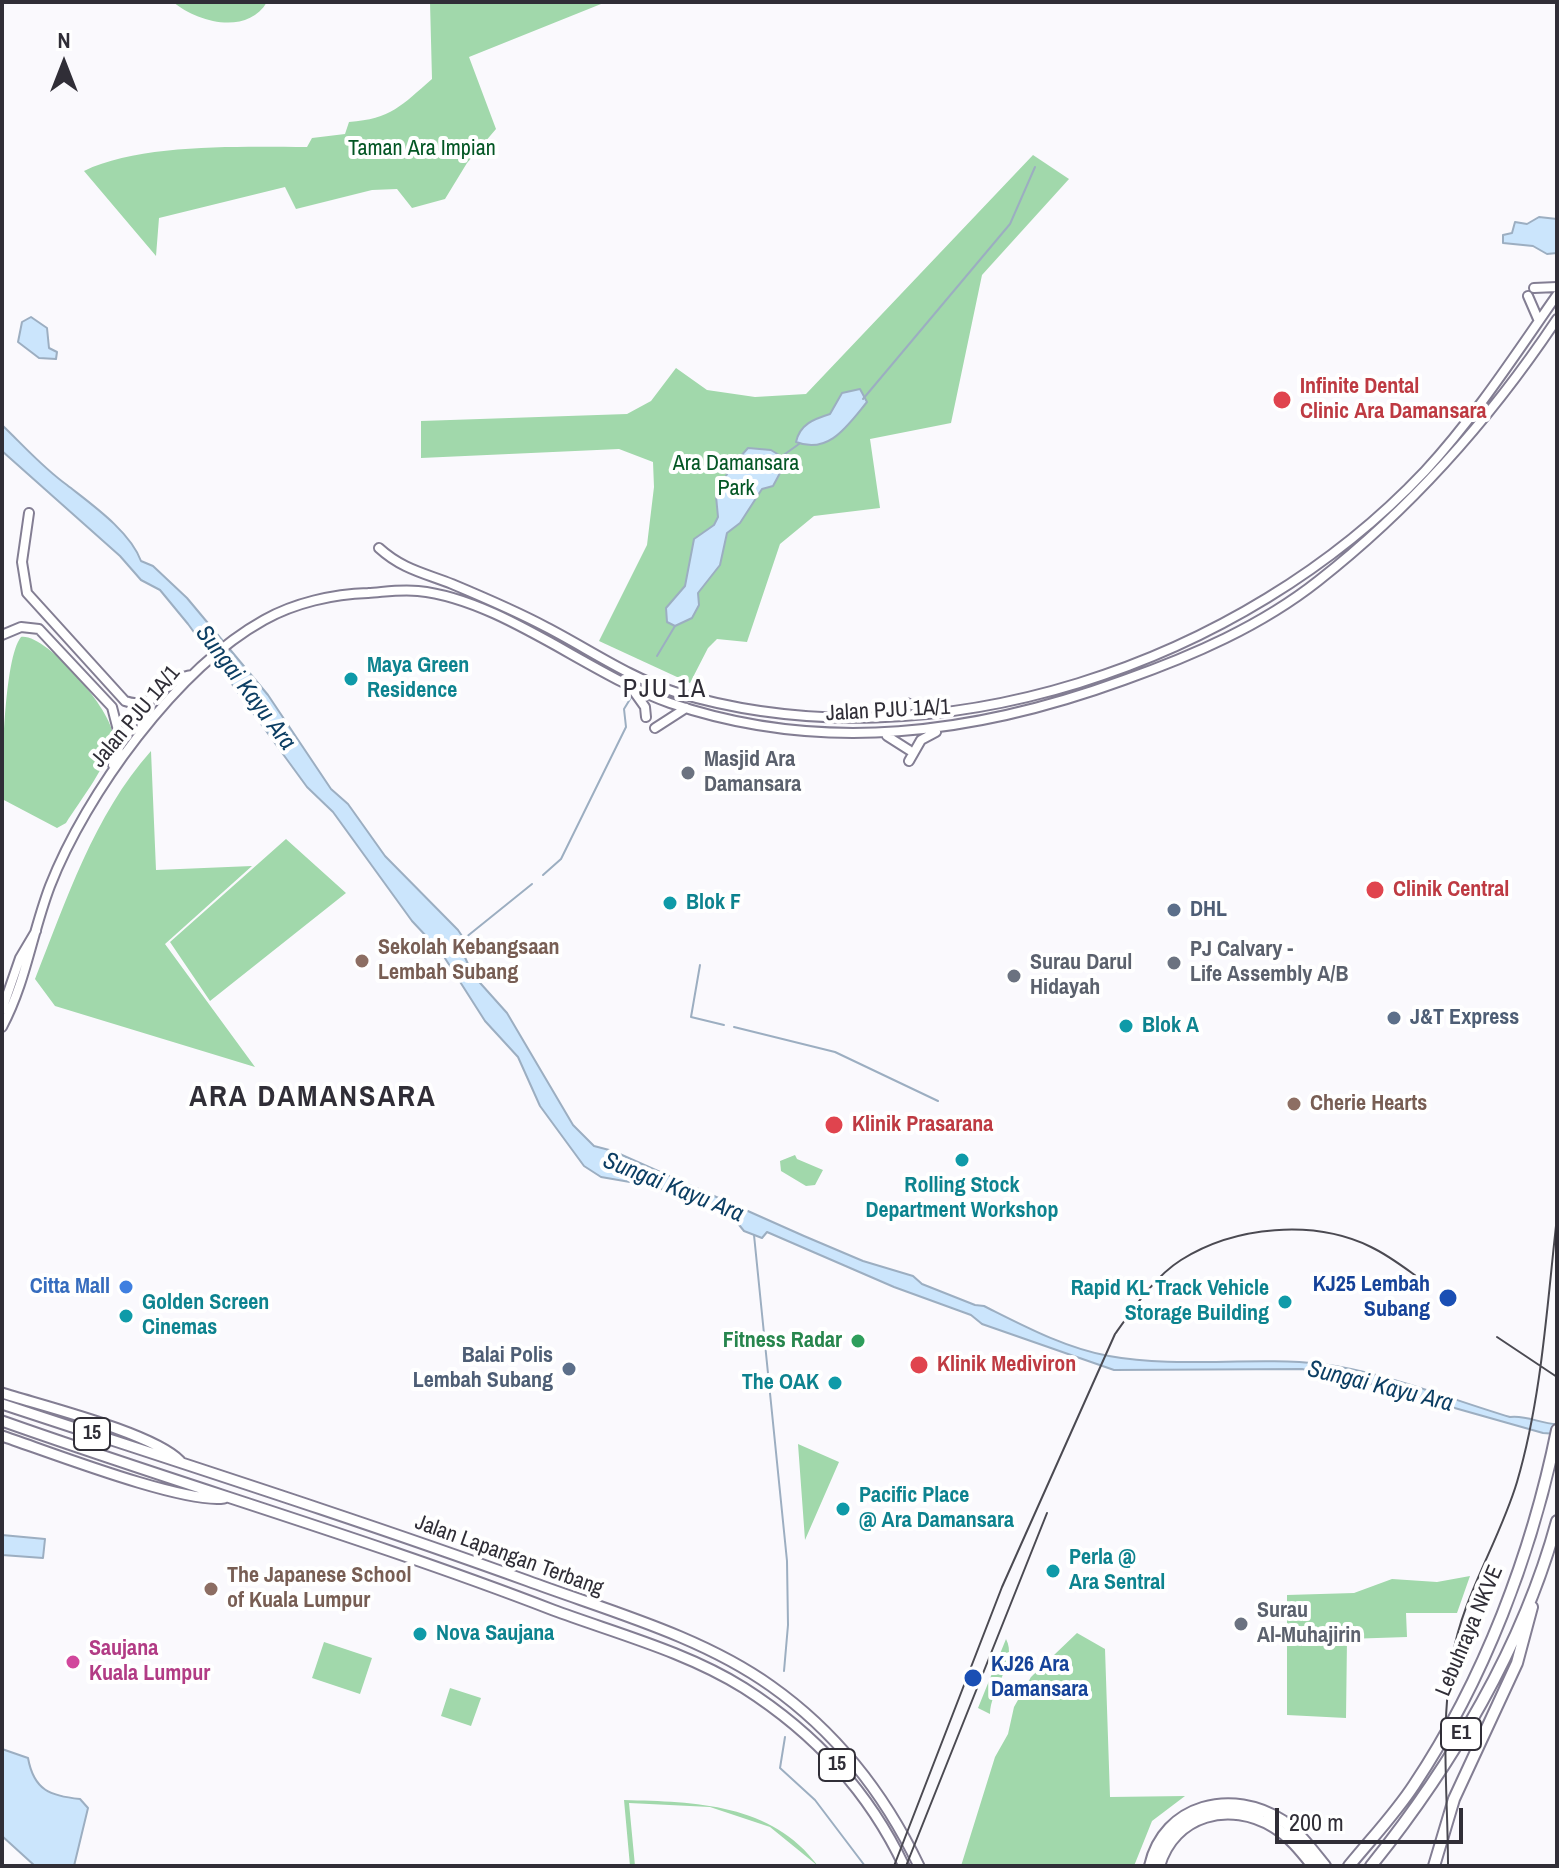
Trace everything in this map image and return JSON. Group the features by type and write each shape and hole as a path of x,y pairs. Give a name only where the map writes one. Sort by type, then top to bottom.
{"highway":[{"name":"Lebuhraya NKVE","path":"1347,1866 1415,1784 1447,1731 1479,1667 1522,1558 1557,1430"},
{"name":"Lebuhraya NKVE","path":"1371,1866 1399,1829 1503,1662 1535,1593 1557,1521"},
{"path":"1434,1866 1454,1799 1521,1651 1535,1593"},
{"path":"1150,1866 1159,1840 1172,1825 1189,1813 1217,1804 1237,1804 1269,1813 1290,1827 1309,1853 1313,1866"},
{"path":"1159,1866 1169,1842 1180,1830 1201,1817 1218,1813 1237,1814 1270,1825 1325,1866"}],"main road":[{"path":"1538,319 1531,292 1557,287"},
{"name":"Jalan PJU 1A/1","path":"379,548 400,566 449,583 533,620 673,691 727,705 803,715 941,715 1029,698 1126,666 1221,623 1276,590 1360,530 1423,473 1483,401 1557,295"},
{"name":"Jalan PJU 1A/1","path":"2,1027 26,970 50,886 70,842 110,773 194,674 244,633 281,612 337,596 420,591 462,601 554,644 628,684 687,708 806,732 882,734 944,729 1063,703 1180,659 1272,612 1316,583 1423,488 1470,434 1555,324"},
{"path":"29,513 22,562 27,593 125,701 134,704 149,702 177,679 194,674"},
{"path":"2,635 21,627 39,629 112,707 121,742 110,773"},
{"path":"628,684 645,707 646,717"},
{"path":"138,740 149,702"},
{"path":"907,703 941,715"},
{"path":"655,728 687,708"},
{"path":"909,761 921,740 944,729"},
{"path":"882,734 909,750"},
{"path":"2,1010 29,937 37,930"},
{"path":"2,1393 124,1433 165,1450 183,1464"},
{"name":"Jalan Lapangan Terbang","path":"2,1404 439,1549 644,1624 735,1664 808,1715 852,1760 883,1801 919,1866"},
{"name":"Jalan Lapangan Terbang","path":"2,1421 453,1571 676,1657 743,1688 794,1725 842,1770 872,1808 904,1866"},
{"path":"2,1436 203,1498 227,1497"}],"green space":[{"path":"173,2 267,2 258,13 247,19 222,22 195,15"},
{"name":"Taman Ara Impian","path":"430,2 606,2 469,57 496,129 467,163 445,199 412,208 397,189 372,190 296,209 285,187 159,218 156,256 84,171 134,155 163,151 307,147 312,138 345,134 349,122 386,114 432,79"},
{"name":"Ara Damansara Park","path":"1033,155 1069,179 982,275 951,423 870,439 880,508 814,516 780,544 747,642 717,639 708,648 690,683 599,641 647,545 654,487 653,462 619,449 421,458 421,421 627,414 651,401 676,368 707,390 755,397 806,394"},
{"path":"21,637 46,647 76,676 102,709 113,736 107,757 94,781 66,823 57,828 2,799 8,689 15,649"},
{"path":"151,751 156,870 252,866 165,944 255,1067 55,1006 35,979 70,889 97,831 131,776"},
{"path":"286,839 346,893 210,1001 170,942"},
{"path":"795,1155 797,1159 823,1170 815,1185 806,1186 781,1171 780,1161"},
{"path":"798,1444 839,1462 805,1540"},
{"path":"1470,1576 1457,1613 1406,1613 1407,1637 1347,1639 1346,1718 1287,1715 1287,1595 1354,1593 1392,1579 1437,1582"},
{"path":"1077,1633 1105,1649 1110,1797 1185,1796 1152,1821 1134,1866 961,1866 995,1757 1008,1734 1014,1707 1031,1677"},
{"path":"1006,1639 1009,1657 990,1714 978,1708"},
{"path":"324,1642 372,1658 360,1694 312,1678"},
{"path":"450,1688 481,1698 471,1726 441,1716"},
{"path":"624,1800 704,1805 755,1818 778,1829 799,1845 818,1866 770,1827 710,1807 629,1803 635,1866 630,1866"}],"water":[{"path":"1539,217 1557,219 1557,253 1547,254 1533,246 1503,243 1503,235 1512,233 1515,222 1527,224"},
{"path":"31,317 47,328 49,348 57,352 56,359 39,358 18,342 22,322"},
{"path":"860,389 867,402 837,436 818,444 796,442 804,427 830,414 842,393"},
{"name":"Sungai Kayu Ara","path":"2,425 50,471 119,529 141,561 153,566 187,598 268,695 331,789 348,804 385,856 458,930 466,942 463,953 473,975 507,1013 573,1125 594,1146 613,1151 863,1261 913,1276 922,1284 984,1306 1077,1348 1135,1360 1269,1361 1346,1368 1510,1417 1557,1424 1557,1434 1543,1433 1345,1377 1302,1369 1114,1370 982,1324 971,1315 894,1287 767,1232 762,1238 744,1231 731,1215 653,1186 601,1177 584,1166 540,1106 518,1057 485,1021 441,952 412,921 333,812 307,787 188,624 160,590 141,580 120,556 2,451"},
{"path":"748,448 771,450 779,455 780,473 773,486 762,489 740,523 727,533 720,565 698,593 699,605 692,618 675,626 667,622 666,608 685,586 694,539 714,525 718,517 716,496 730,468"},
{"path":"2,1535 45,1539 43,1558 2,1555"},
{"path":"2,1749 28,1758 35,1778 45,1790 80,1799 88,1808 74,1866 35,1866 2,1836"}],"waterway":[{"path":"863,399 1010,224 1035,167"},
{"path":"778,459 799,444"},
{"path":"657,656 675,626"},
{"path":"543,875 561,859 626,727 624,709 632,696"},
{"path":"465,938 532,884"},
{"path":"700,965 691,1017 724,1025"},
{"path":"734,1027 835,1052 938,1101"},
{"path":"754,1235 787,1561 788,1625 784,1671"},
{"path":"785,1737 780,1768 815,1800 865,1866"}],"tram line":[{"path":"1448,1866 1445,1736 1452,1659 1464,1614 1509,1504 1525,1450 1543,1350 1557,1217"},
{"path":"894,1866 1002,1587 1115,1334 1153,1284 1171,1267 1202,1249 1225,1240 1275,1230 1325,1232 1349,1238 1371,1247 1423,1281"},
{"path":"1497,1337 1557,1377"},
{"path":"906,1866 1047,1513"}],"place":[{"name":"Infinite Dental Clinic Ara Damansara","path":"1282,400"},
{"name":"Maya Green Residence","path":"351,679"},
{"name":"Masjid Ara Damansara","path":"688,773"},
{"name":"Clinik Central","path":"1375,890"},
{"name":"Blok F","path":"670,903"},
{"name":"DHL","path":"1174,910"},
{"name":"Sekolah Kebangsaan Lembah Subang","path":"362,961"},
{"name":"PJ Calvary - Life Assembly A/B","path":"1174,963"},
{"name":"Surau Darul Hidayah","path":"1014,976"},
{"name":"J&T Express","path":"1394,1018"},
{"name":"Blok A","path":"1126,1026"},
{"name":"Cherie Hearts","path":"1294,1104"},
{"name":"Klinik Prasarana","path":"834,1125"},
{"name":"Rolling Stock Department Workshop","path":"962,1160"},
{"name":"Citta Mall","path":"126,1287"},
{"name":"KJ25 Lembah Subang","path":"1448,1298"},
{"name":"Rapid KL Track Vehicle Storage Building","path":"1285,1302"},
{"name":"Golden Screen Cinemas","path":"126,1316"},
{"name":"Fitness Radar","path":"858,1341"},
{"name":"Klinik Mediviron","path":"919,1365"},
{"name":"Balai Polis Lembah Subang","path":"569,1369"},
{"name":"The OAK","path":"835,1383"},
{"name":"Pacific Place @ Ara Damansara","path":"843,1509"},
{"name":"Perla @ Ara Sentral","path":"1053,1571"},
{"name":"The Japanese School of Kuala Lumpur","path":"211,1589"},
{"name":"Surau Al-Muhajirin","path":"1241,1624"},
{"name":"Nova Saujana","path":"420,1634"},
{"name":"Saujana Kuala Lumpur","path":"73,1662"},
{"name":"KJ26 Ara Damansara","path":"973,1678"}],"district":[{"name":"PJU 1A","path":"665,690"},
{"name":"ARA DAMANSARA","path":"313,1098"}]}
